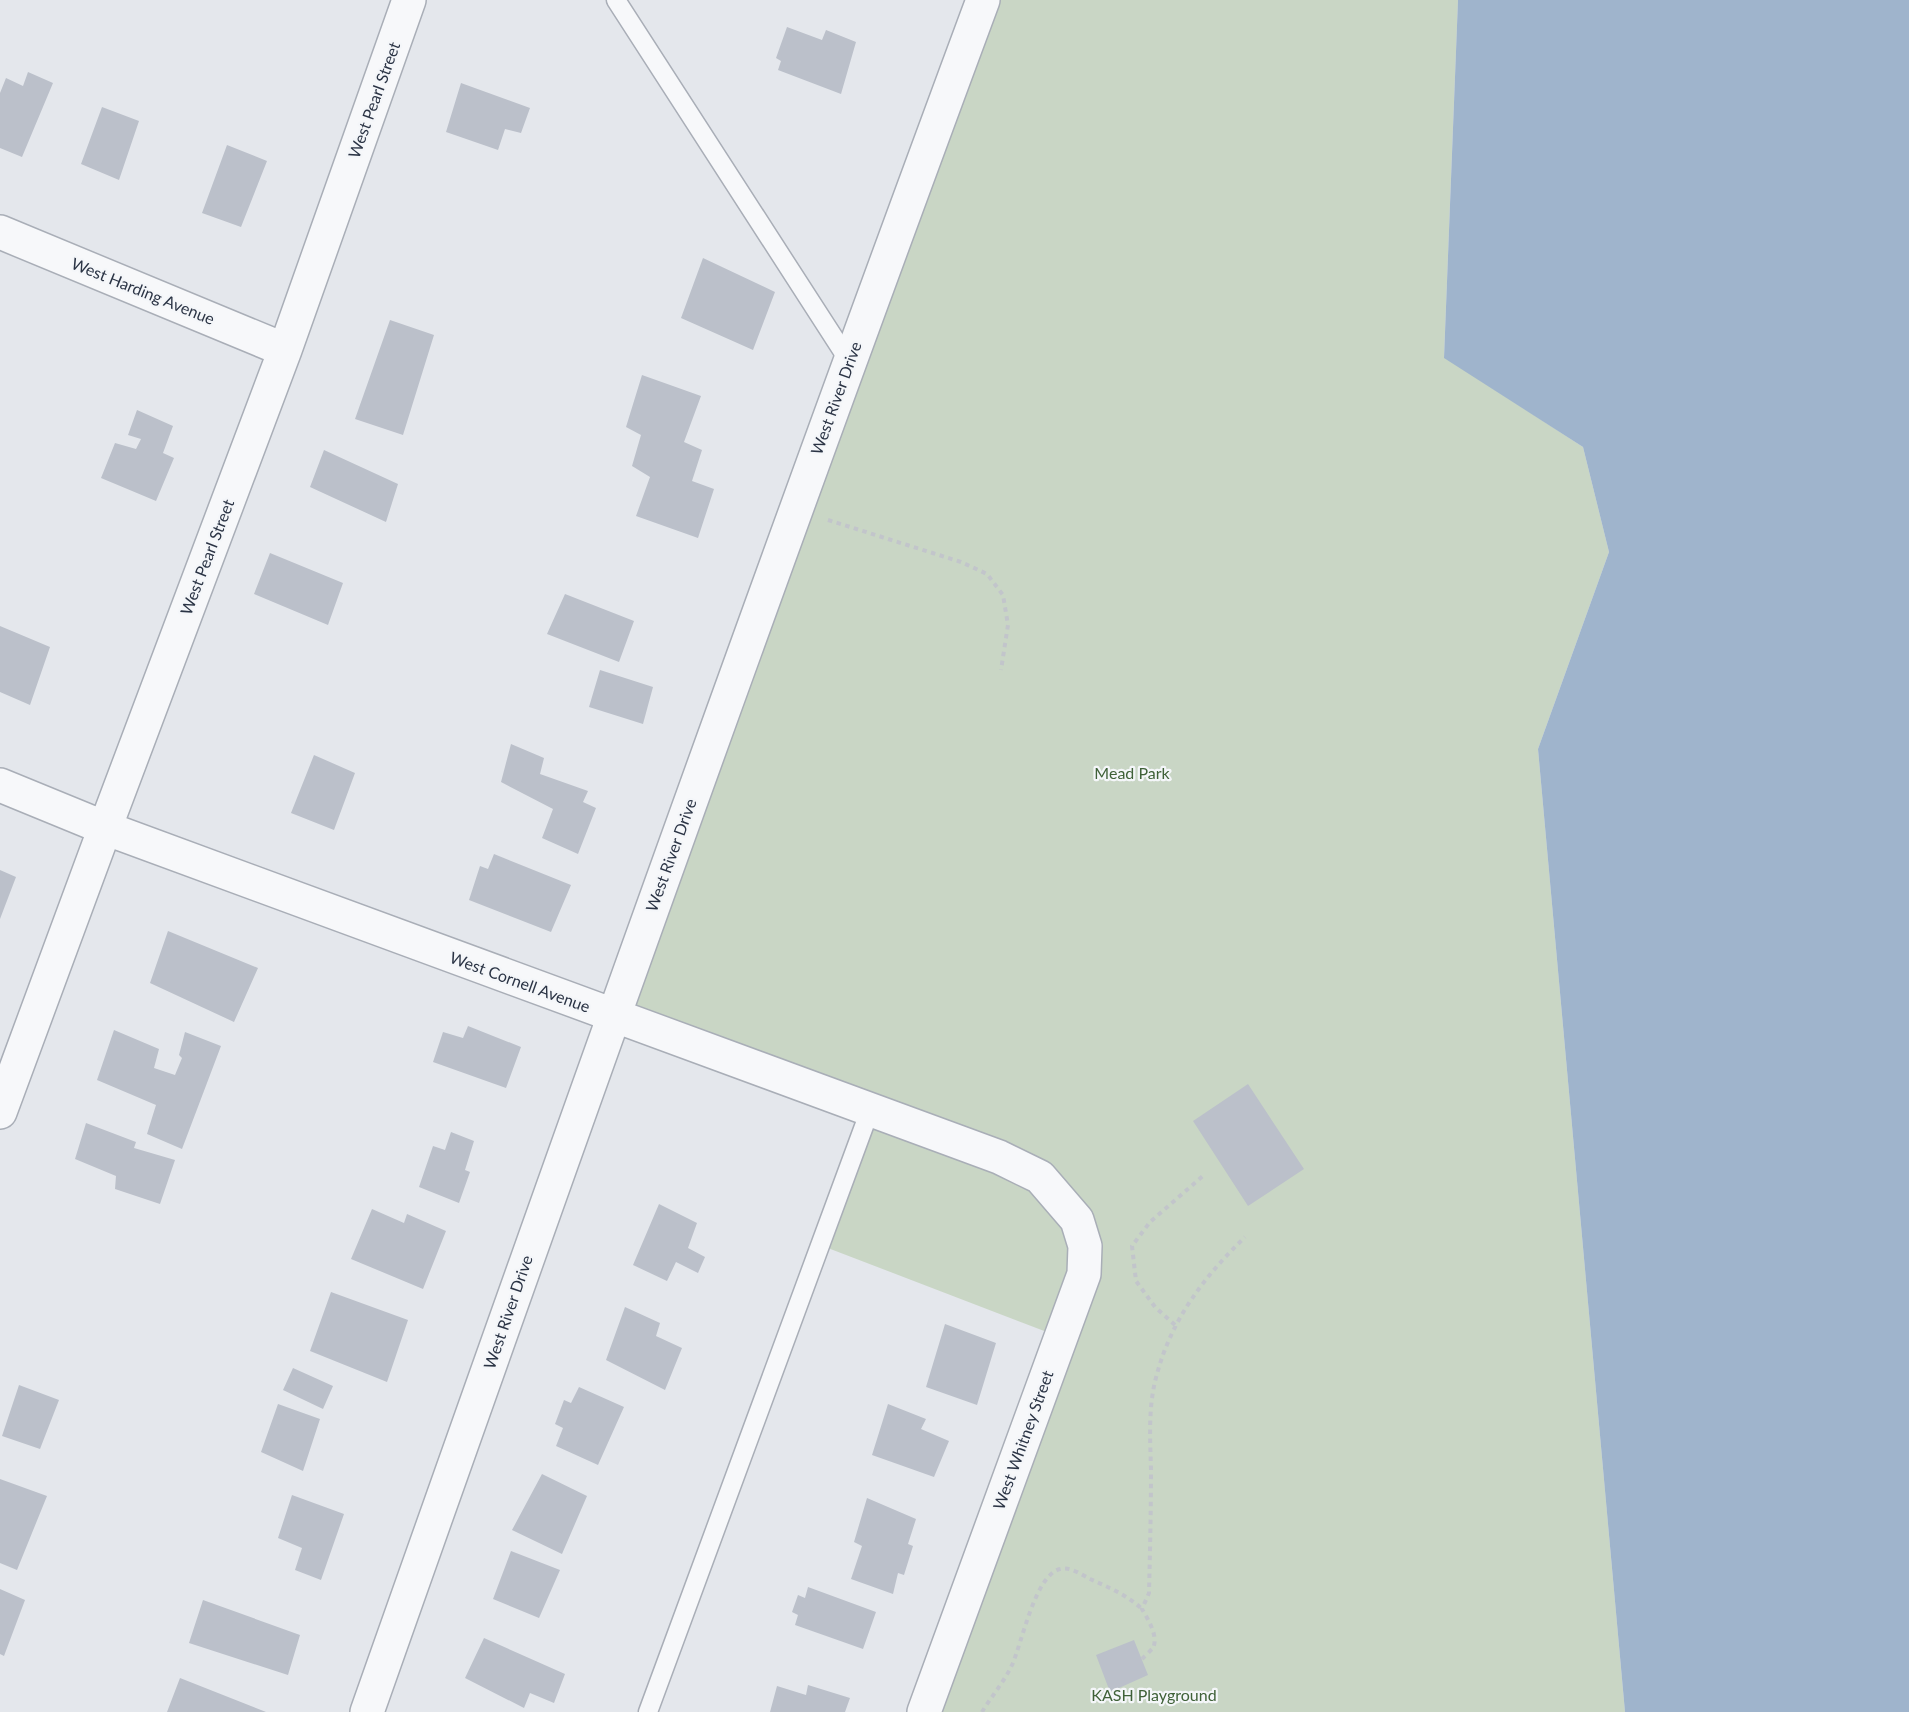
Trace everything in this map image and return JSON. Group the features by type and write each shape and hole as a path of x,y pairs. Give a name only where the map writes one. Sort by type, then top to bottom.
{"street":[{"name":"West Pearl Street","path":"0,1112 285,350 410,0"},
{"name":"West River Drive","path":"367,1712 613,1016 849,361 983,0"},
{"name":"West Harding Avenue","path":"0,232 285,350"},
{"name":"West Cornell Avenue","path":"0,785 105,828 999,1157 1040,1177"},
{"name":"West Whitney Street","path":"924,1712 1084,1274 1085,1246 1077,1221 1040,1177"}],"lane":[{"path":"616,0 849,361"},
{"path":"648,1712 870,1110"}],"path":[{"path":"796,509 961,562 987,574 1003,595 1008,625 1001,670"},
{"path":"1175,1325 1155,1307 1136,1281 1132,1246 1150,1222 1204,1175"},
{"path":"1142,1609 1149,1593 1151,1468 1149,1425 1157,1374 1175,1325 1215,1267 1245,1237"},
{"path":"982,1712 1011,1668 1039,1591 1047,1577 1058,1569 1068,1569 1111,1588 1134,1601 1142,1609 1151,1624 1154,1647 1142,1659"}],"green space":[{"name":"Mead Park","path":"983,0 1458,0 1444,357 1583,447 1609,552 1538,749 1625,1712 924,1712 1060,1337 820,1245 869,1110 613,1016"}],"water":[{"path":"1458,0 1909,0 1909,1712 1625,1712 1538,749 1609,552 1583,447 1444,358"}],"building":[{"path":"787,27 822,40 826,30 856,42 841,94 778,70 781,61 776,58"},
{"path":"28,72 53,83 22,157 0,148 0,93 6,78 23,86"},
{"path":"461,83 530,108 521,133 505,129 498,150 446,132"},
{"path":"102,107 139,121 119,180 81,164"},
{"path":"227,145 267,161 241,227 202,213"},
{"path":"703,258 775,292 753,350 681,318"},
{"path":"390,320 434,335 403,435 355,419"},
{"path":"642,375 701,396 684,442 702,450 692,481 714,489 698,538 636,516 650,477 632,466 641,435 626,427"},
{"path":"137,410 173,426 163,453 174,458 156,501 101,478 115,443 136,449 141,439 128,435"},
{"path":"324,450 398,484 386,522 310,487"},
{"path":"270,553 343,583 328,625 254,594"},
{"path":"565,594 634,621 619,662 547,634"},
{"path":"0,626 50,647 30,705 0,692"},
{"path":"600,670 653,687 643,724 589,707"},
{"path":"511,744 544,758 540,774 588,791 583,802 596,808 578,854 542,838 553,809 501,782"},
{"path":"314,755 355,773 334,830 291,813"},
{"path":"494,854 571,885 551,932 469,900 480,866 488,869"},
{"path":"0,870 16,877 0,919"},
{"path":"168,931 258,968 234,1022 150,983"},
{"path":"468,1026 521,1047 506,1088 433,1062 443,1032 463,1038"},
{"path":"114,1030 159,1049 154,1068 175,1075 182,1058 179,1055 185,1032 221,1046 182,1149 147,1134 156,1105 97,1080"},
{"path":"1248,1084 1304,1169 1248,1206 1193,1121"},
{"path":"86,1123 136,1142 134,1148 175,1160 160,1204 115,1189 116,1176 75,1159"},
{"path":"451,1132 474,1141 465,1170 470,1172 459,1203 419,1187 433,1146 445,1150"},
{"path":"659,1204 697,1223 688,1248 705,1257 698,1273 676,1262 667,1281 633,1265"},
{"path":"372,1209 404,1223 407,1214 446,1231 423,1289 351,1259"},
{"path":"331,1292 408,1320 387,1382 310,1351"},
{"path":"625,1307 660,1323 656,1336 682,1348 665,1390 606,1360"},
{"path":"945,1324 996,1343 977,1405 926,1387"},
{"path":"293,1368 333,1386 323,1409 283,1390"},
{"path":"19,1385 59,1400 40,1449 2,1436"},
{"path":"579,1387 624,1407 598,1465 556,1446 563,1428 555,1424 564,1400 571,1403"},
{"path":"278,1404 320,1419 303,1471 261,1452"},
{"path":"888,1404 926,1419 921,1429 949,1441 934,1477 872,1455"},
{"path":"542,1474 587,1496 562,1554 512,1530"},
{"path":"0,1479 47,1496 17,1570 0,1563"},
{"path":"292,1495 344,1514 321,1580 295,1570 302,1548 278,1538"},
{"path":"867,1498 916,1519 908,1544 913,1546 904,1575 898,1573 893,1594 851,1579 862,1546 854,1542"},
{"path":"511,1551 560,1570 539,1618 493,1599"},
{"path":"808,1587 876,1612 863,1649 795,1625 798,1615 792,1612 798,1595 805,1598"},
{"path":"0,1589 25,1600 4,1656 0,1654"},
{"path":"203,1600 300,1635 288,1675 189,1643"},
{"path":"484,1638 565,1674 554,1703 530,1693 524,1708 465,1678"},
{"path":"1134,1640 1148,1675 1110,1692 1096,1655"},
{"path":"180,1678 266,1712 167,1712"},
{"path":"808,1685 850,1698 845,1712 770,1712 777,1686 806,1695"}],"park label":[{"name":"KASH Playground","path":"1154,1695"}]}
